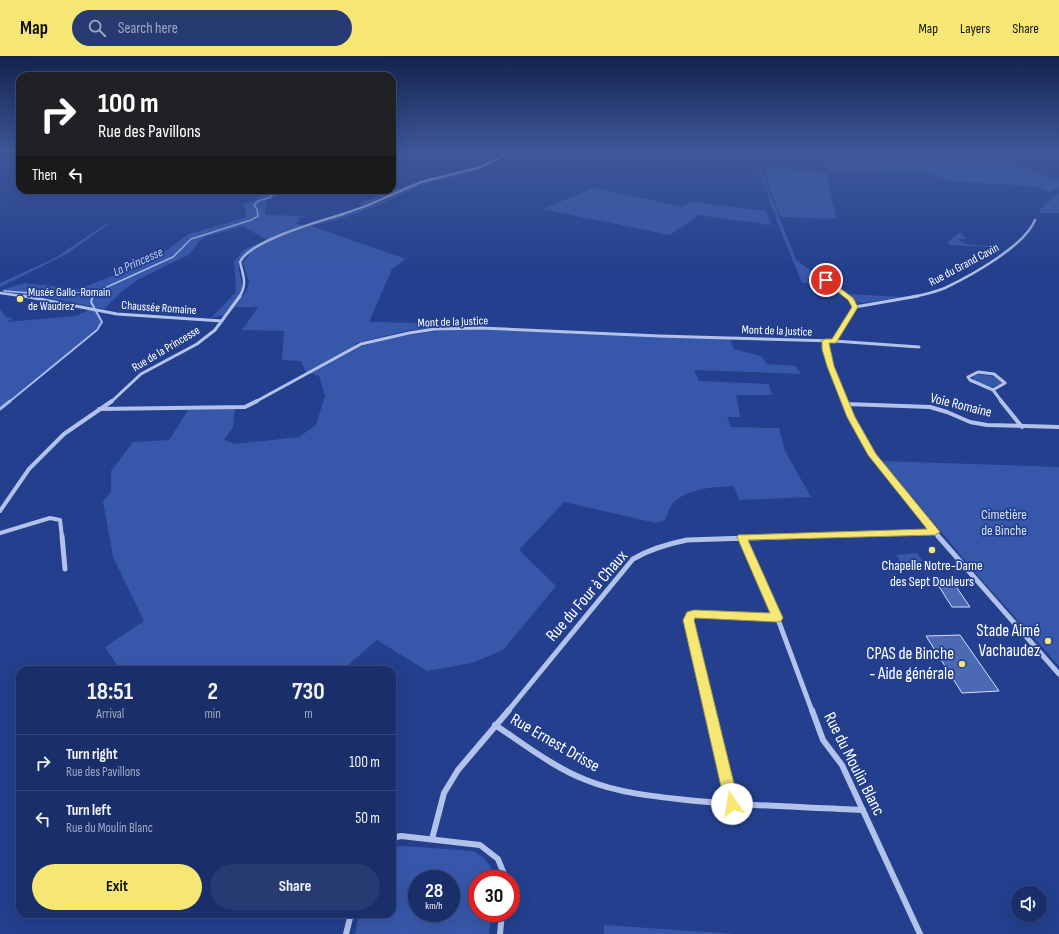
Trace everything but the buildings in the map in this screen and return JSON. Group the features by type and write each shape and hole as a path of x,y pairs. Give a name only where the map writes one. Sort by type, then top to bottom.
{"street":[{"name":"Rue de la Princesse","path":"0,511 25,474 64,434 112,401 134,379 148,369 206,338 222,321 244,290 245,281 240,260 253,249 279,236 366,206 393,194"},
{"name":"Rue du Grand Cavin","path":"855,307 921,295 944,288 1003,255 1032,228 1035,220"},
{"path":"826,280 847,296 855,307 834,341"},
{"name":"Chaussée Romaine","path":"0,293 16,294 101,310 151,317 222,321"},
{"name":"Mont de la Justice","path":"99,410 245,407 356,346 384,338 430,330 480,328 834,341 919,347"},
{"path":"825,341 825,349 830,366 851,417 872,455 935,532 1059,674"},
{"name":"Voie Romaine","path":"993,390 1005,383 1000,378 991,374 980,372 968,377 970,380 993,390 1022,426"},
{"name":"Voie Romaine","path":"846,404 930,407 947,412 970,422 981,424 1059,427"},
{"path":"0,533 50,518 60,520 65,569"},
{"name":"Rue du Four à Chaux","path":"432,839 444,793 458,770 633,559 655,548 672,542 687,540 742,537 935,532"},
{"name":"Rue du Moulin Blanc","path":"742,537 777,618 823,740 842,765 920,934"},
{"path":"732,804 689,617 694,614 777,618"},
{"name":"Rue Ernest Drisse","path":"496,725 565,769 597,784 649,796 732,804 863,810"},
{"path":"396,837 401,836 480,845 498,858 503,870"},
{"path":"346,934 350,918"},
{"path":"500,934 501,922"}],"green space":[{"path":"401,192 407,192 380,205 340,219 311,226 406,259 392,269 369,322 432,323 453,327 410,330 356,343 353,348 434,331 462,329 730,339 734,349 761,356 767,364 796,366 801,374 694,370 699,381 769,384 772,395 736,395 740,417 727,417 731,427 779,428 785,451 811,497 739,500 734,486 702,489 679,498 673,503 665,520 656,523 564,502 519,550 556,586 503,650 472,663 427,671 377,640 347,666 118,666 105,647 144,621 113,557 103,501 111,492 111,471 133,442 169,440 188,410 235,409 233,427 224,440 235,444 299,437 316,425 325,396 319,376 306,372 301,361 282,360 284,331 242,330 258,307 234,307 247,290 249,282 243,263 253,249 285,234 357,211"},
{"path":"584,192 613,192 683,207 692,202 766,211 771,225 699,215 670,235 542,209"},
{"path":"767,192 769,192 796,260 830,284 802,283"},
{"path":"771,192 830,192 837,219 781,217"},
{"path":"1059,193 1059,213 1040,213 1039,210"},
{"path":"262,194 280,194 267,201 265,204 265,215 307,216 297,219 300,221 295,223 304,226 258,244 243,255 239,261 239,270 243,289 224,315 211,318 235,293 234,262 243,250 267,240 243,226 207,236 199,241 190,254 139,279 121,292 104,309 33,295 2,292 2,290 24,283 79,289 157,257 189,234 245,218 246,211 242,204 251,201"},
{"path":"384,194 391,194 363,206 357,204"},
{"path":"106,224 109,224 67,254 0,287 0,283 53,259"},
{"path":"960,232 966,239 957,239 965,244 1005,248 949,245 948,242"},
{"path":"846,294 903,297 862,303 855,302"},
{"path":"0,309 6,317 13,318 7,322 76,316 89,310 97,311 101,323 95,330 57,362 0,408"},
{"path":"978,374 995,377 1002,383 991,387 979,384 973,379 973,376"},
{"name":"Cimetière de Binche","path":"882,461 1059,467 1059,666 979,577"},
{"path":"917,553 923,561 901,563 896,555"},
{"path":"404,846 472,851 484,858 490,865 491,870 468,870 468,922 490,922 489,934 355,934 358,918 396,918 396,847"},
{"path":"604,925 736,934 604,934"}],"waterway":[{"name":"La Princesse","path":"93,297 96,292 173,257 191,239 251,220 258,216 257,209 254,205 258,201 271,197 272,194"},
{"path":"4,291 57,295 97,290"},
{"name":"La Princesse","path":"9,402 97,330 102,322 91,302 93,296"},
{"name":"La Princesse","path":"0,409 10,401"}],"place":[{"name":"Musée Gallo-Romain de Waudrez","path":"20,299"},
{"name":"Chapelle Notre-Dame des Sept Douleurs","path":"932,550"},
{"name":"Stade Aimé Vachaudez","path":"1048,641"},
{"name":"CPAS de Binche - Aide générale","path":"962,664"}],"route":[{"path":"732,804 689,617 694,614 777,618 742,537 878,532 935,532 872,455 851,417 830,366 825,349 825,341 834,341 855,307 851,299 826,280"}]}
